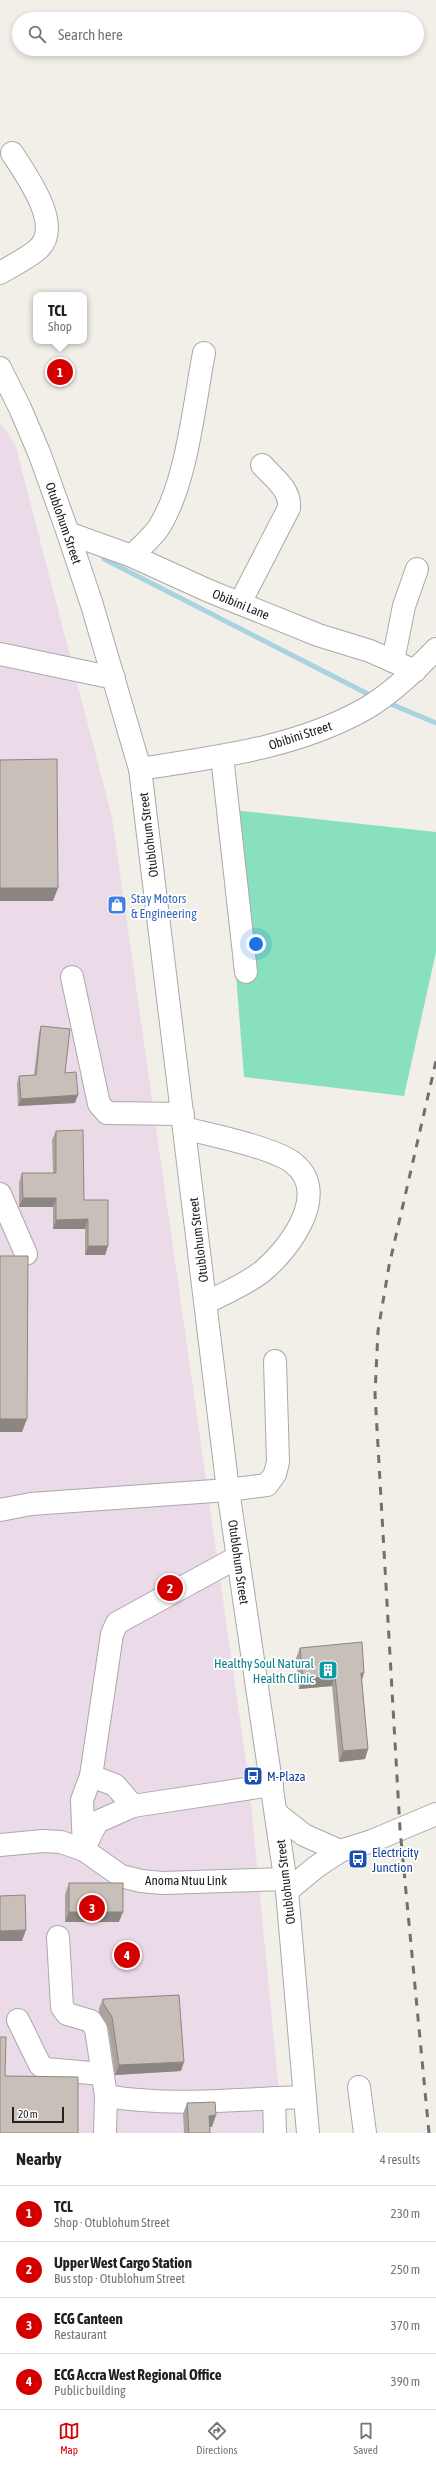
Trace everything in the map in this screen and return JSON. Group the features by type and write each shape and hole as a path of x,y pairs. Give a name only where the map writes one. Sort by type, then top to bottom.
{"street":[{"path":"0,273 38,250 43,243 47,228 46,217 36,191 12,153"},
{"path":"132,556 158,529 165,517 176,488 184,461 204,353"},
{"name":"Otublohum Street","path":"0,368 20,408 40,455 68,533 114,678 140,769 228,1490 287,1885 308,2133"},
{"path":"240,603 289,508 290,499 288,493 262,466"},
{"name":"Obibini Lane","path":"68,533 132,556 318,635 370,651 415,671"},
{"path":"393,661 404,606 417,569"},
{"name":"Obibini Street","path":"140,769 222,756 280,744 341,722 366,709 415,671 436,649"},
{"path":"0,654 114,678"},
{"path":"222,756 246,972"},
{"path":"72,977 99,1104 107,1113 183,1121 279,1155 299,1169 309,1187 307,1209 281,1253 263,1271 206,1303"},
{"path":"0,1194 26,1254"},
{"path":"0,1510 31,1504 228,1490 267,1485 272,1482 275,1474 278,1451 275,1361"},
{"path":"84,1850 82,1800 91,1776 112,1634 117,1623 238,1557"},
{"path":"91,1776 116,1785 133,1806"},
{"path":"84,1850 97,1822 133,1806 272,1785"},
{"path":"277,1814 304,1835 340,1851"},
{"path":"287,1885 340,1851 372,1841 436,1814"},
{"name":"Anoma Ntuu Link","path":"0,1845 55,1841 84,1850 121,1876 141,1881 162,1883 287,1885"},
{"path":"58,1936 62,2007 67,2014 91,2021 94,2025 106,2096 105,2133"},
{"path":"18,2020 40,2065 46,2069 102,2074"},
{"path":"359,2087 365,2133"},
{"path":"106,2096 134,2100 191,2101 304,2097"},
{"path":"274,2098 276,2133"}],"shaded area":[{"path":"0,422 15,444 112,817 249,1783 283,2133 0,2133"}],"green space":[{"path":"223,809 436,832 436,952 404,1096 244,1077"}],"building":[{"path":"57,759 58,888 0,888 0,760"},
{"path":"41,1026 70,1029 65,1073 76,1072 78,1095 21,1099 19,1076 36,1075"},
{"path":"83,1130 84,1200 108,1200 108,1246 88,1246 88,1219 56,1220 56,1198 23,1198 22,1173 56,1173 56,1131"},
{"path":"0,1256 28,1256 27,1419 0,1419"},
{"path":"362,1642 364,1673 361,1673 368,1749 343,1751 335,1676 303,1679 300,1648"},
{"path":"69,1883 123,1883 123,1912 69,1912"},
{"path":"25,1895 26,1930 0,1931 0,1896"},
{"path":"179,1995 184,2062 119,2065 112,2017 103,2003 103,1999"},
{"path":"0,2037 6,2037 5,2076 78,2077 78,2133 0,2133"},
{"path":"215,2102 216,2115 209,2116 210,2133 189,2133 187,2103"}],"waterway":[{"path":"104,559 368,694"},
{"path":"386,702 436,723"}],"railway":[{"path":"429,2133 400,1829 375,1394 378,1331 389,1266 436,1061"}],"place":[{"name":"TCL","path":"60,372"},
{"name":"Stay Motors & Engineering","path":"117,905"},
{"name":"Upper West Cargo Station","path":"170,1588"},
{"name":"Healthy Soul Natural Health Clinic","path":"328,1670"},
{"name":"M-Plaza","path":"253,1776"},
{"name":"Electricity Junction","path":"358,1859"},
{"name":"ECG Canteen","path":"92,1908"},
{"name":"ECG Accra West Regional Office","path":"127,1955"}]}
